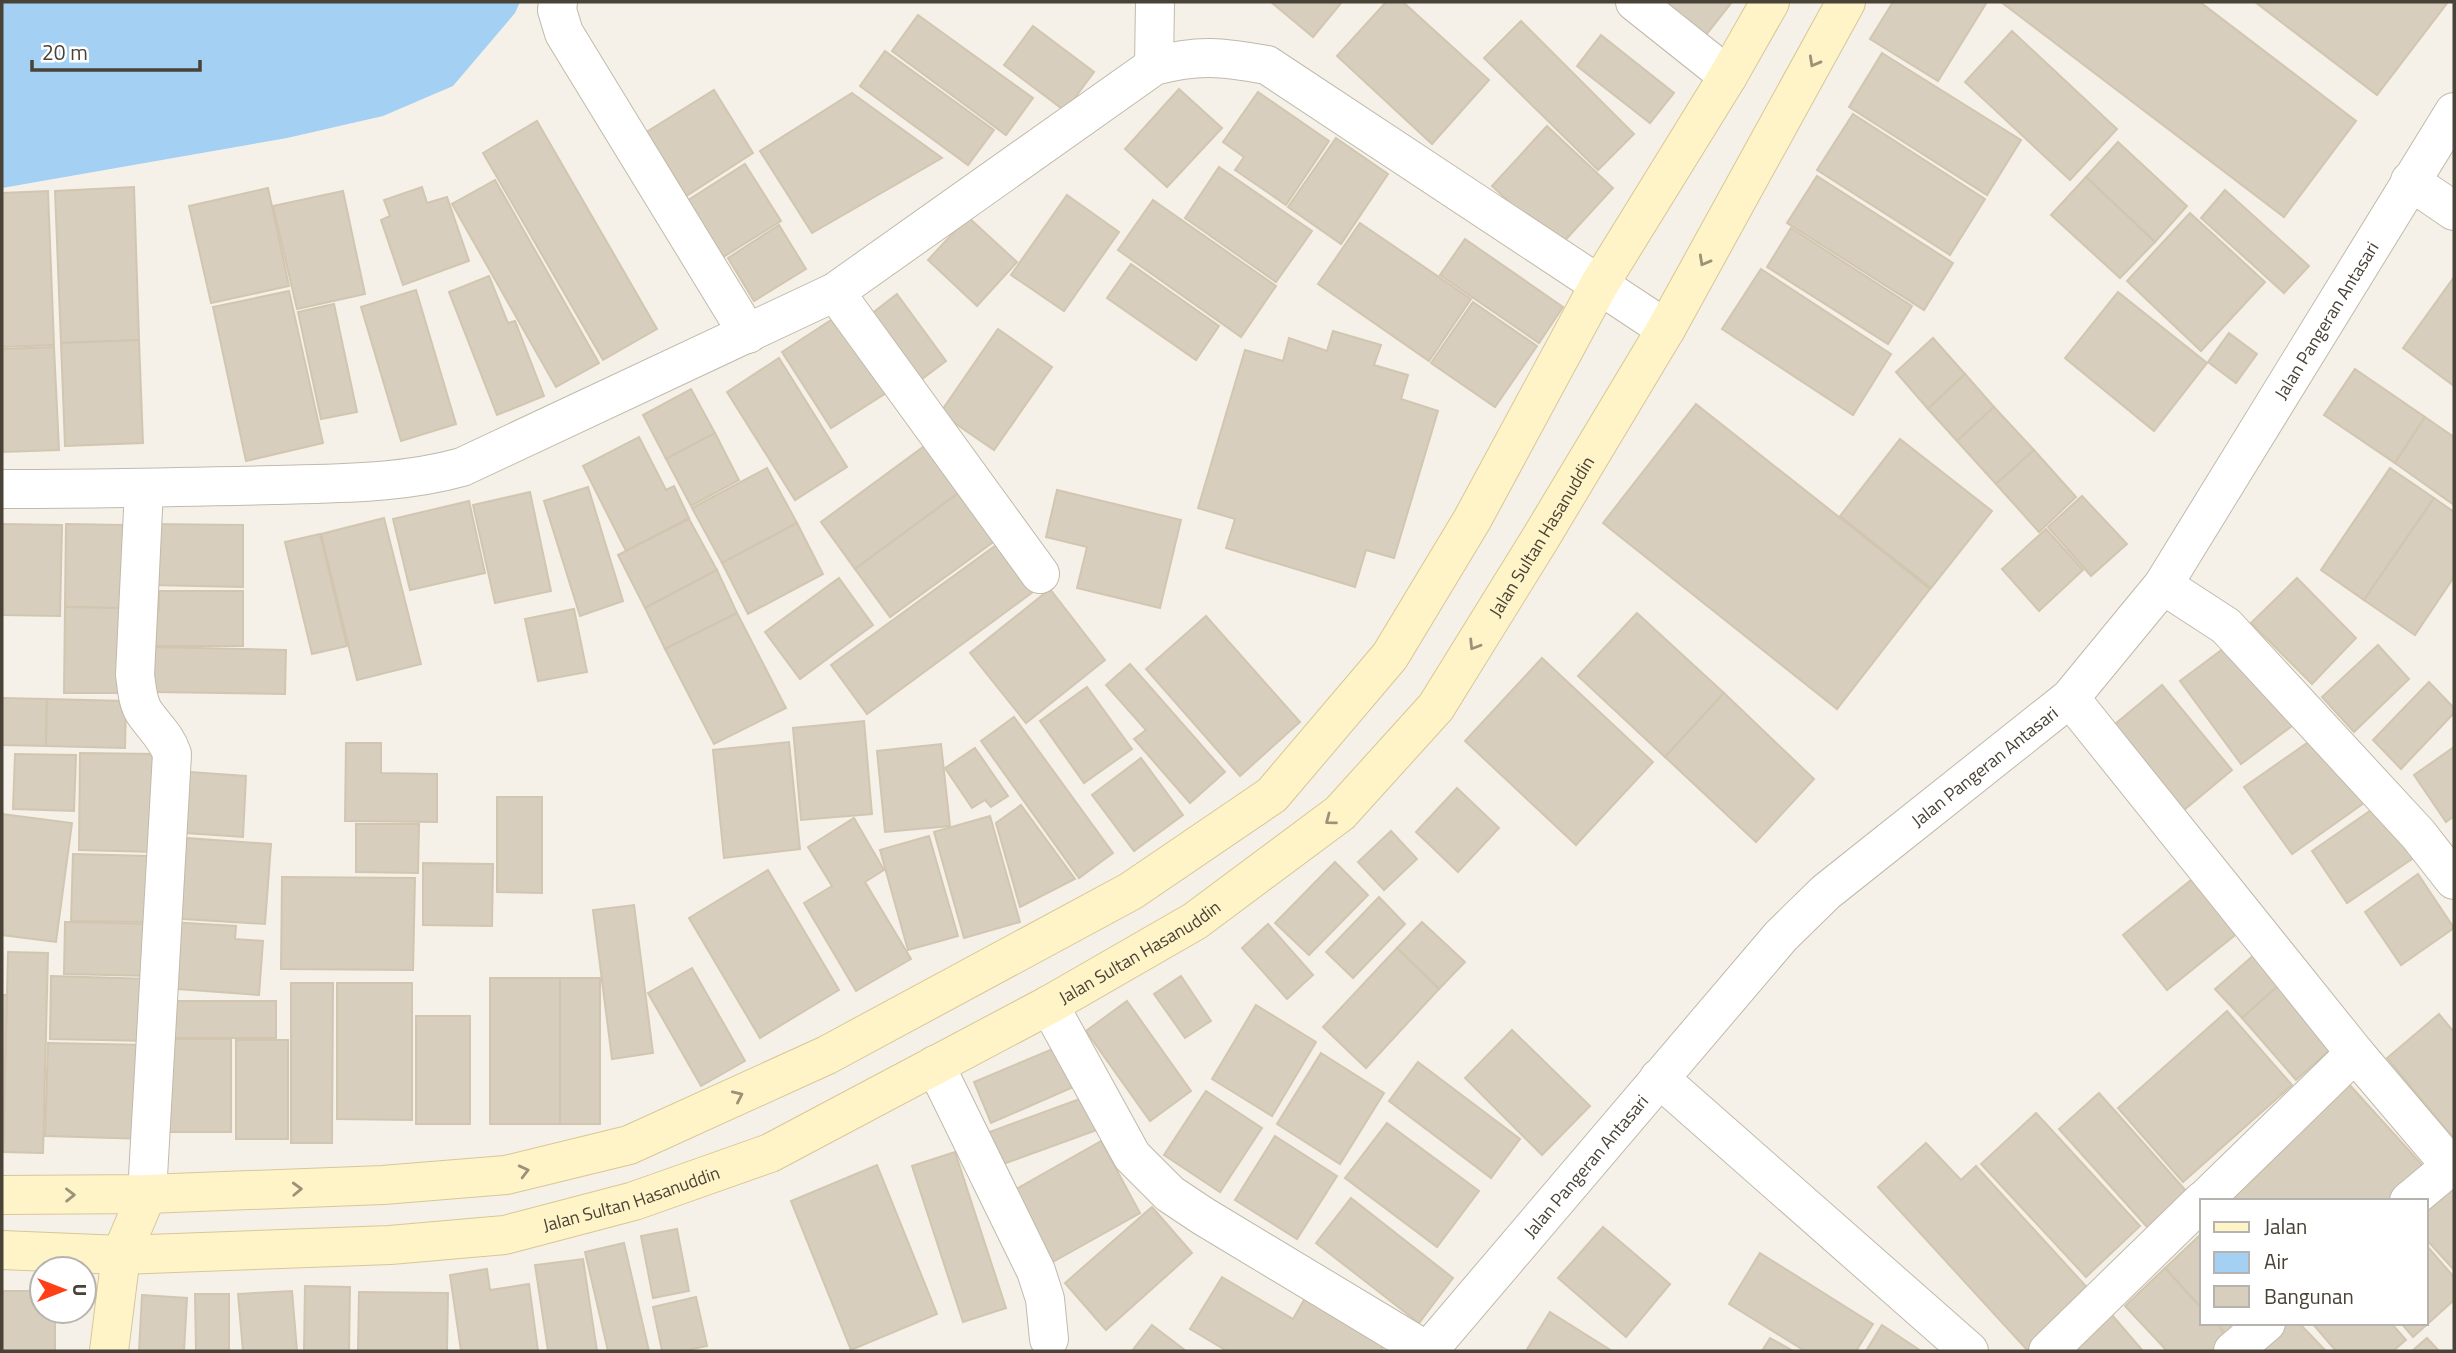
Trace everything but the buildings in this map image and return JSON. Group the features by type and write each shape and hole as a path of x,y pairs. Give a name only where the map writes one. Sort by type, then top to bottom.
{"street":[{"path":"558,2 557,10 564,33 748,334"},
{"path":"1154,66 1155,2"},
{"path":"1635,2 1728,76"},
{"path":"2,1195 147,1194 383,1185 506,1175 629,1145 827,1055 1131,891 1272,795 1390,656 1472,520 1599,285 1728,76 1770,2"},
{"name":"Jalan Sultan Hasanuddin","path":"2,1250 121,1255 390,1245 505,1235 634,1201 770,1153 1049,1005 1195,921 1340,813 1436,707 1666,329 1846,2"},
{"path":"2,489 144,489 384,481 427,477 462,467 835,292 1154,66 1185,58 1224,58 1267,65 1666,329"},
{"name":"Jalan Pangeran Antasari","path":"1427,1351 1781,936 1826,892 2070,698 2163,585 2454,112"},
{"path":"2410,181 2454,211"},
{"path":"835,292 1040,574"},
{"path":"109,1351 121,1255 147,1194 172,754 167,739 143,710 136,685 144,489"},
{"path":"2163,585 2226,626 2418,834 2454,880"},
{"path":"2070,698 2355,1053 2452,1166 2411,1199"},
{"path":"1049,1005 1132,1156 1170,1194 1427,1351"},
{"path":"2205,1199 2355,1053"},
{"path":"935,1065 1037,1271 1045,1299 1049,1339"},
{"path":"1659,1077 1969,1351"},
{"path":"2048,1351 2200,1204"},
{"path":"2233,1351 2264,1325"}],"water":[{"path":"2,2 520,2 515,13 453,86 383,116 287,138 2,188"}]}
